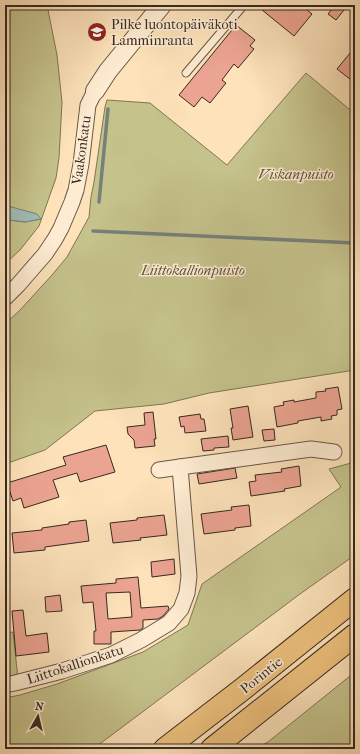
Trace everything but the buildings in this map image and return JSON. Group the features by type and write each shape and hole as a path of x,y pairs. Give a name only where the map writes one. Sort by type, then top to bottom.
{"highway":[{"name":"Porintie","path":"165,749 355,599"},
{"name":"Porintie","path":"212,749 355,635"}],"street":[{"name":"Vaakonkatu","path":"5,298 45,254 64,222 76,190 81,164 88,105 108,71 162,5"},
{"path":"159,470 311,449 334,452"},
{"name":"Liittokallionkatu","path":"5,685 15,684 111,655 141,640 169,623 180,609 187,593 188,576 180,467"}],"lane":[{"path":"186,74 244,5"}],"green space":[{"path":"5,5 47,5 57,55 62,102 59,158 56,178 39,226 20,250 5,264 5,220 25,222 41,219 8,206 5,207"},
{"path":"306,73 355,114 355,370 209,393 164,404 95,411 45,450 5,464 5,324 20,310 67,257 89,217 107,100 150,103 227,165"},
{"path":"355,462 355,555 300,594 93,749 5,749 5,698 57,684 143,652 188,625 202,584 341,487 329,469"},
{"path":"13,632 18,679 5,680 5,633"},
{"path":"355,672 355,748 254,749 268,742"}],"water":[{"path":"8,206 37,214 41,219 25,222 5,220 5,207"}],"waterway":[{"path":"99,202 108,109"},
{"path":"93,231 355,243"}],"place":[{"name":"Pilke luontopäiväkoti Lamminranta","path":"97,32"}],"park label":[{"name":"Viskanpuisto","path":"296,174"},
{"name":"Liittokallionpuisto","path":"193,270"}]}
